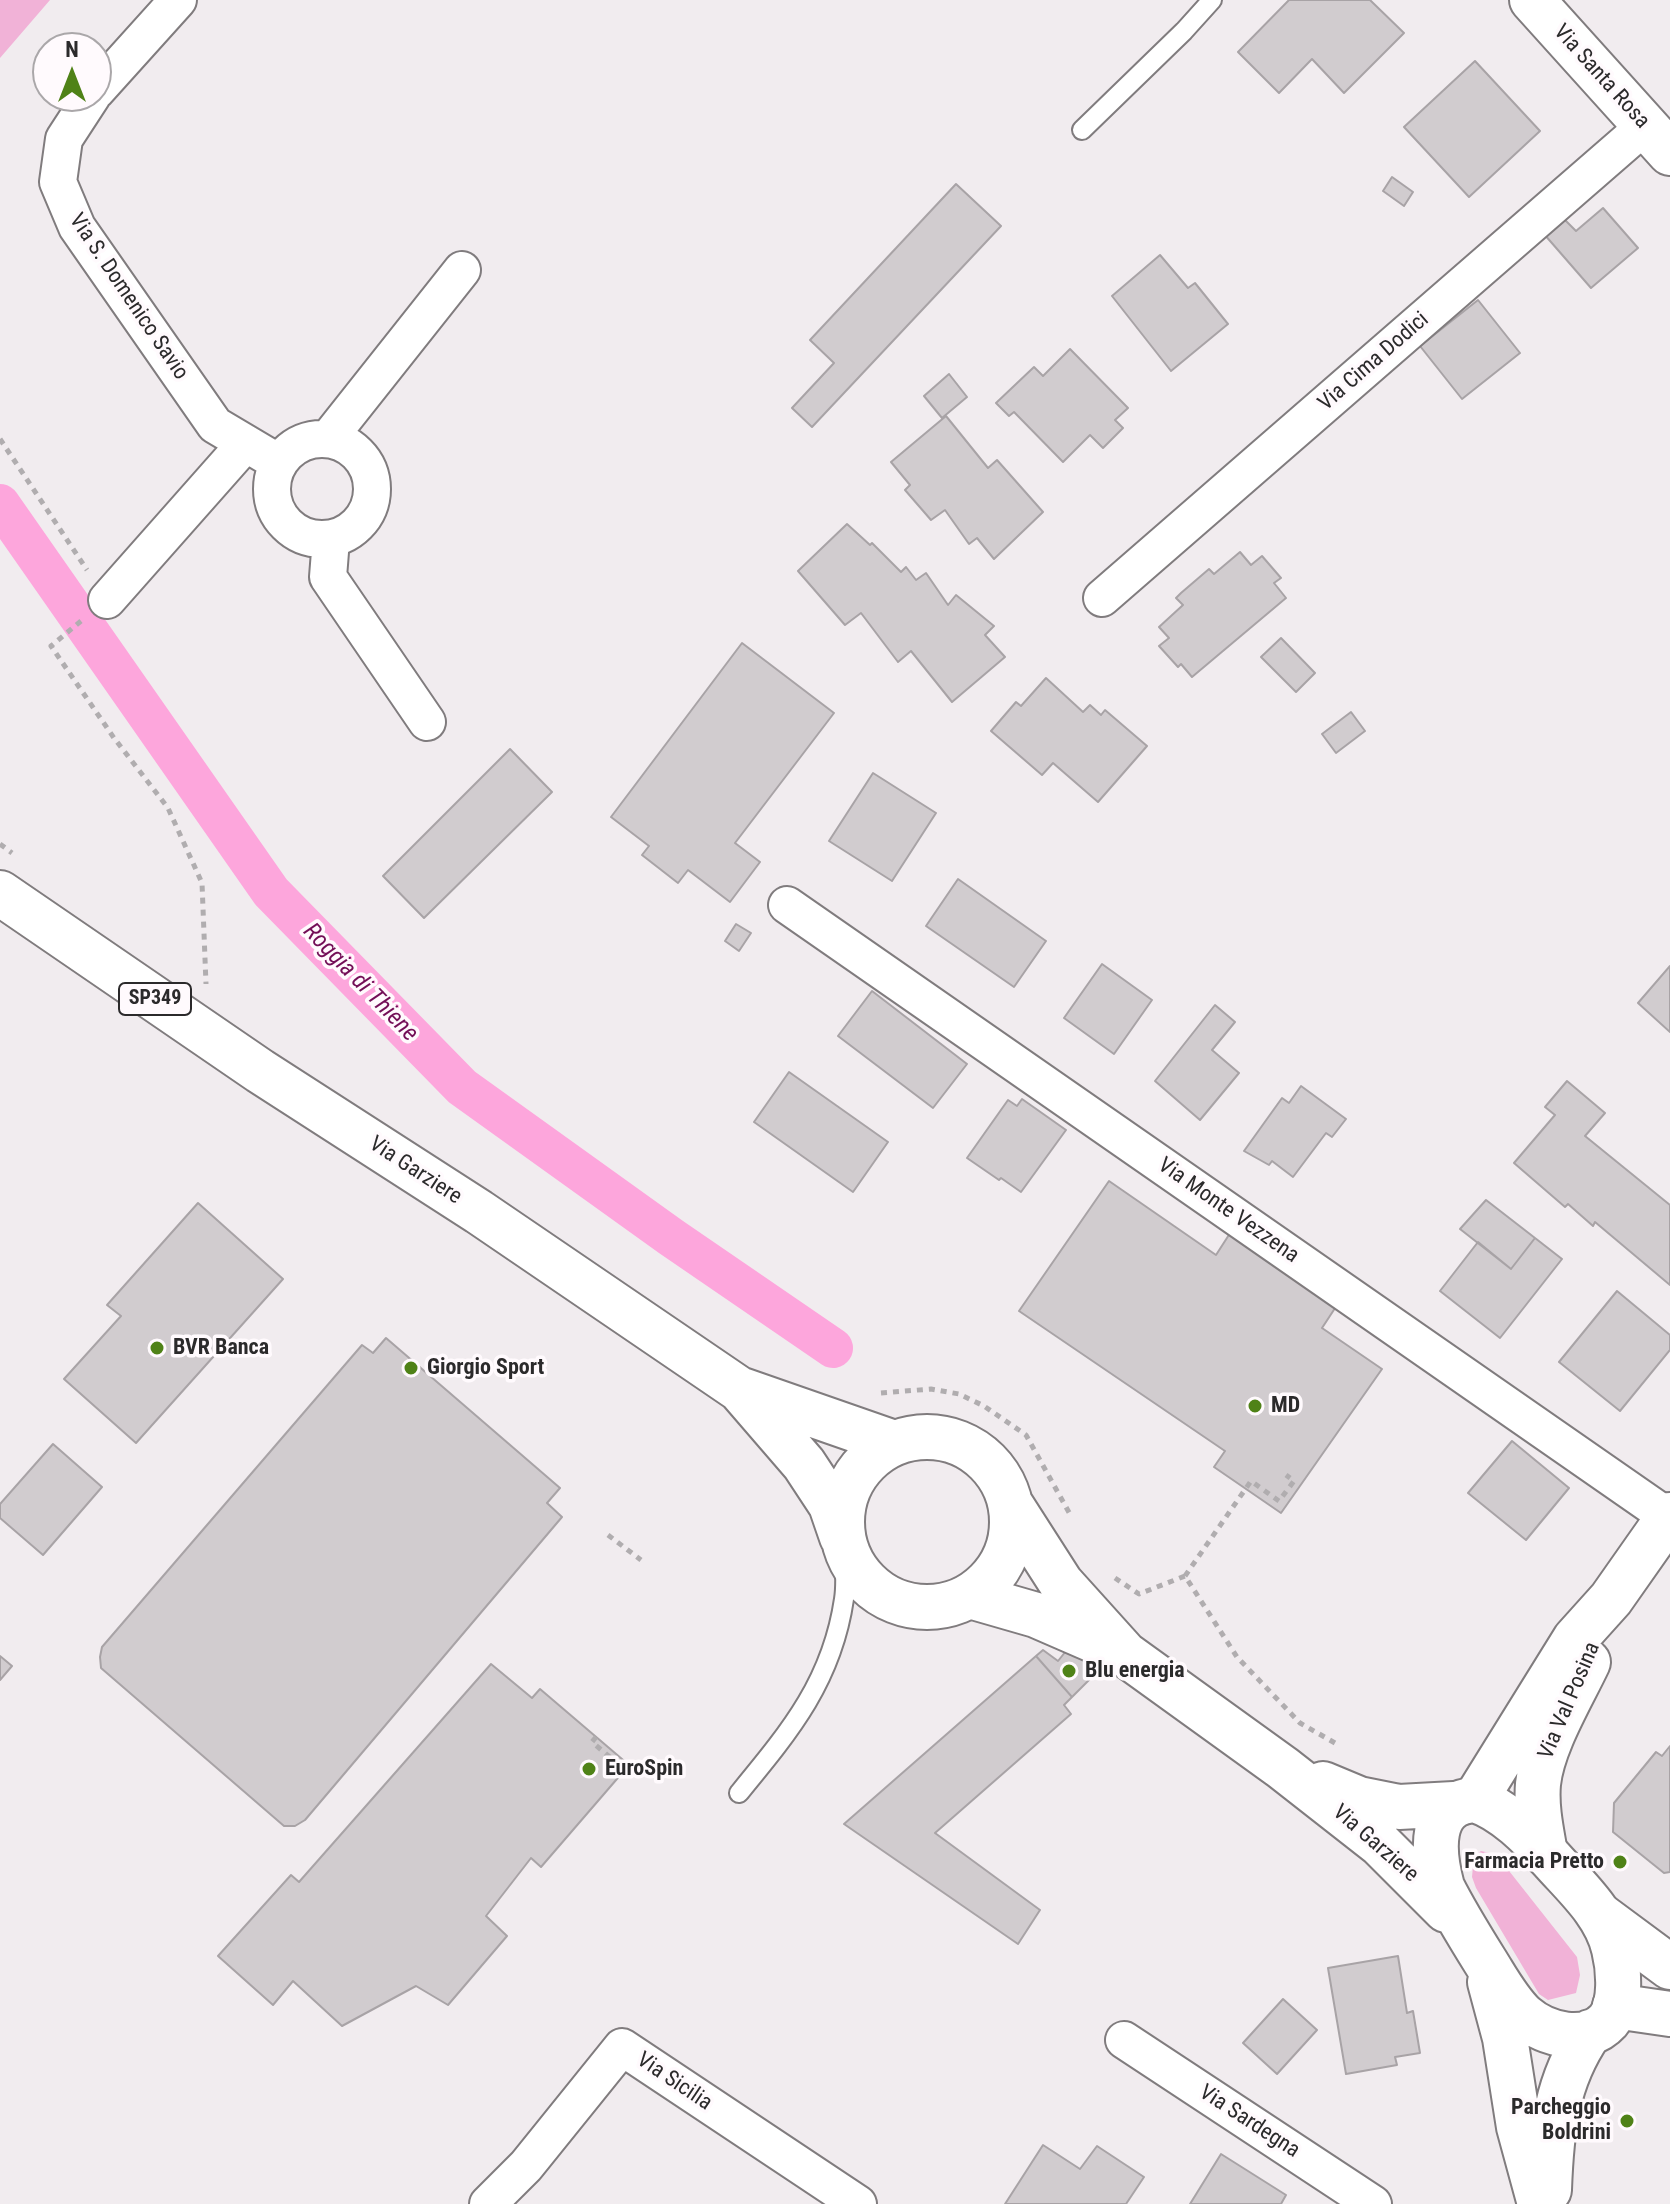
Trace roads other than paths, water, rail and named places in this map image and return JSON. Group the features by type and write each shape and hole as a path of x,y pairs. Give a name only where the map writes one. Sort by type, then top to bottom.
{"main road":[{"name":"Via Santa Rosa","path":"1532,0 1658,140"},
{"name":"Via Garziere","path":"0,893 219,1043 479,1212 739,1389 804,1464 831,1505 856,1571 879,1593 908,1606 940,1606 970,1596 1036,1615 1125,1654 1283,1768 1380,1844 1473,1943"},
{"name":"Via Garziere","path":"739,1389 894,1443"},
{"name":"Via Garziere","path":"844,1542 841,1518 846,1495 857,1473 873,1456 894,1443 918,1438 943,1438 967,1447 987,1462 1002,1481 1011,1505 1061,1583 1125,1654"},
{"path":"970,1596 984,1586 1005,1557 1012,1523 1011,1505"},
{"name":"Via Val Posina","path":"1473,1943 1442,1887 1436,1867 1436,1833 1440,1820 1465,1802 1575,1639 1611,1599 1669,1516"},
{"name":"Via Val Posina","path":"1545,1853 1538,1811 1538,1784 1543,1758 1595,1646 1611,1599"},
{"name":"Via Garziere","path":"1283,1768 1359,1799 1399,1807 1465,1802"},
{"path":"1465,1802 1486,1803 1498,1812 1545,1853 1601,1916 1670,1967"},
{"path":"1549,2204 1551,2134 1568,2072 1603,2019 1618,1977 1614,1947 1601,1916"},
{"path":"1473,1943 1506,1994 1526,2018 1555,2033 1576,2036 1603,2019 1670,2014"},
{"path":"1473,1943 1503,2030 1519,2127 1540,2204"}],"street":[{"path":"112,73 178,0"},
{"name":"Via S. Domenico Savio","path":"82,112 64,139 58,182 77,227 215,425 279,463"},
{"name":"Via Cima Dodici","path":"1102,598 1658,140"},
{"path":"328,439 462,270"},
{"path":"328,439 343,443 357,452 367,465 372,480 372,496 368,511 359,524 346,534 331,539 314,539 299,534 285,524 276,510 272,495 273,478 279,463 300,444 328,439"},
{"path":"107,600 245,444"},
{"path":"331,539 328,577 427,722"},
{"name":"Via Monte Vezzena","path":"787,905 1669,1516"},
{"name":"Via Sardegna","path":"1124,2040 1373,2204"},
{"name":"Via Sicilia","path":"488,2204 526,2166 622,2047 858,2204"}],"lane":[{"path":"1082,130 1212,0"},
{"path":"739,1793 782,1740 829,1663 845,1596 844,1542"}],"waterway":[{"name":"Roggia di Thiene","path":"0,504 271,892 462,1087 671,1237 833,1348"}],"place":[{"name":"BVR Banca","path":"157,1348"},
{"name":"Giorgio Sport","path":"411,1368"},
{"name":"MD","path":"1255,1406"},
{"name":"Blu energia","path":"1069,1671"},
{"name":"EuroSpin","path":"589,1769"},
{"name":"Farmacia Pretto","path":"1620,1862"},
{"name":"Parcheggio Boldrini","path":"1627,2121"}]}
